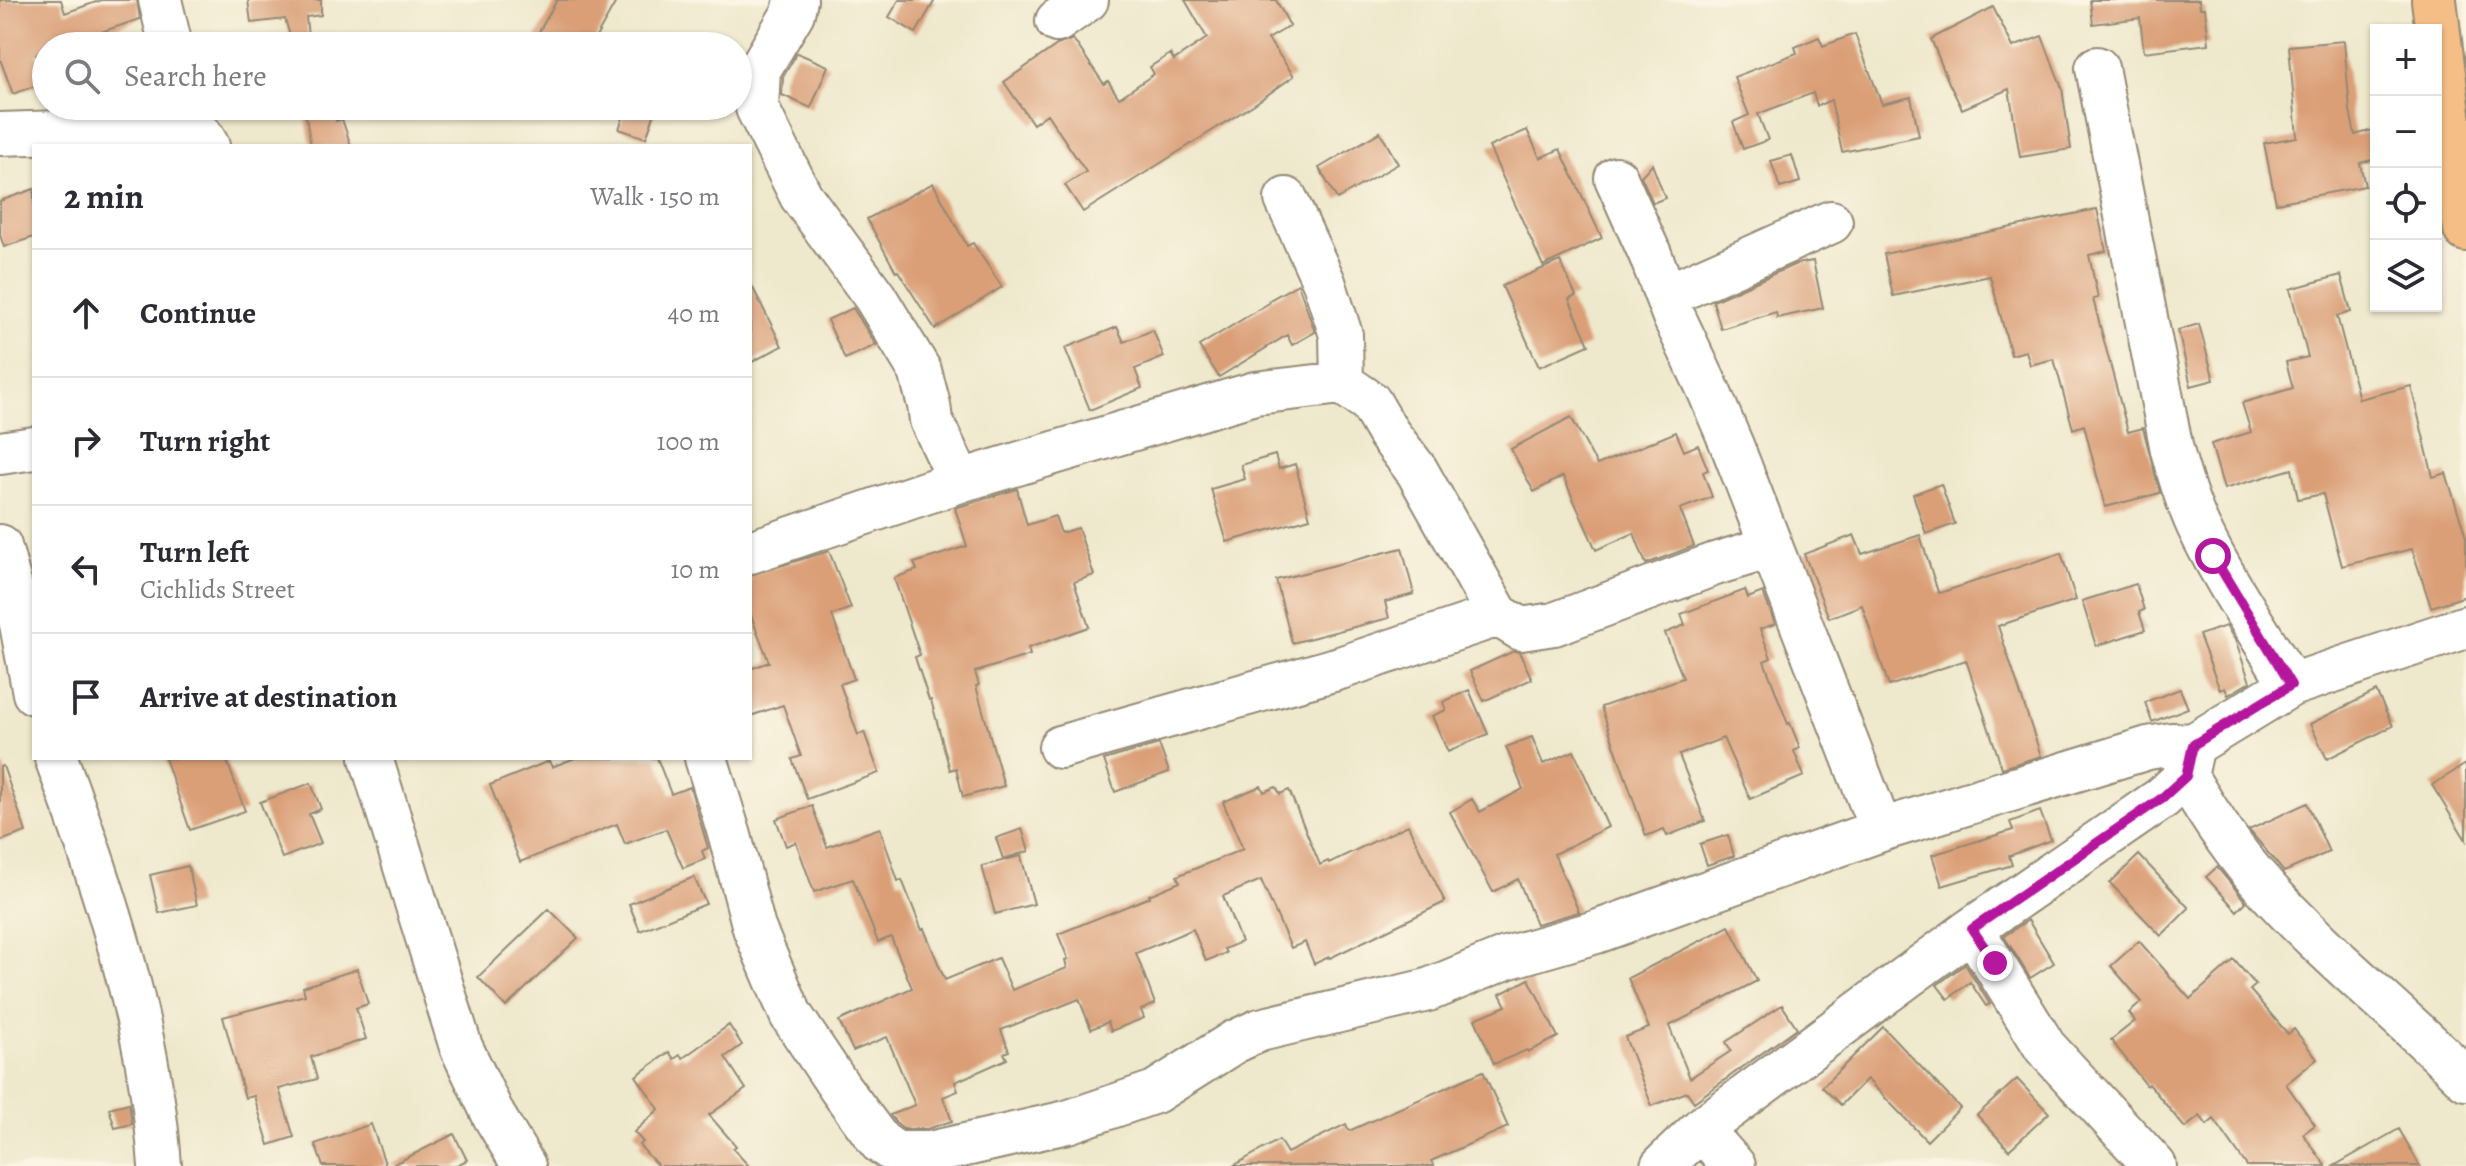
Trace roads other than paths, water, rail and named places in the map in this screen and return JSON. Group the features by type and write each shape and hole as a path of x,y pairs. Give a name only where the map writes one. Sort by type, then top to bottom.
{"main road":[{"path":"2434,0 2466,229"}],"street":[{"path":"160,0 168,32"},
{"path":"796,0 793,13 759,70 757,108 801,196 875,297 920,371 931,420 960,481"},
{"path":"2097,68 2172,450 2182,486 2213,556 2291,685"},
{"path":"200,120 208,144"},
{"path":"0,134 144,125 191,129 202,136 207,144"},
{"path":"1616,178 1723,425 1881,830"},
{"path":"1286,199 1324,282 1341,335 1342,383"},
{"path":"1666,296 1831,222"},
{"path":"752,551 960,481 1255,393 1342,383 1370,402 1388,433 1417,471 1498,615 1521,629 1554,624 1715,564 1771,547"},
{"path":"0,453 32,448"},
{"path":"0,546 21,624 32,682"},
{"path":"1060,747 1340,668 1498,615"},
{"path":"1662,1166 1701,1129 1972,929 2162,798 2190,761 2291,685 2466,627"},
{"path":"707,760 754,928 791,1015 880,1142 896,1153 930,1153 1067,1122 1155,1092 1234,1042 1260,1030 1428,990 1506,958 1596,932 1881,830 2148,748 2172,744 2190,761 2211,818 2262,885 2466,1079"},
{"path":"57,760 83,831 125,969 145,1057 160,1166"},
{"path":"372,760 461,1047 494,1116 524,1166"},
{"path":"1972,929 2045,1047 2155,1166"},
{"path":"1701,1129 1734,1166"}]}
